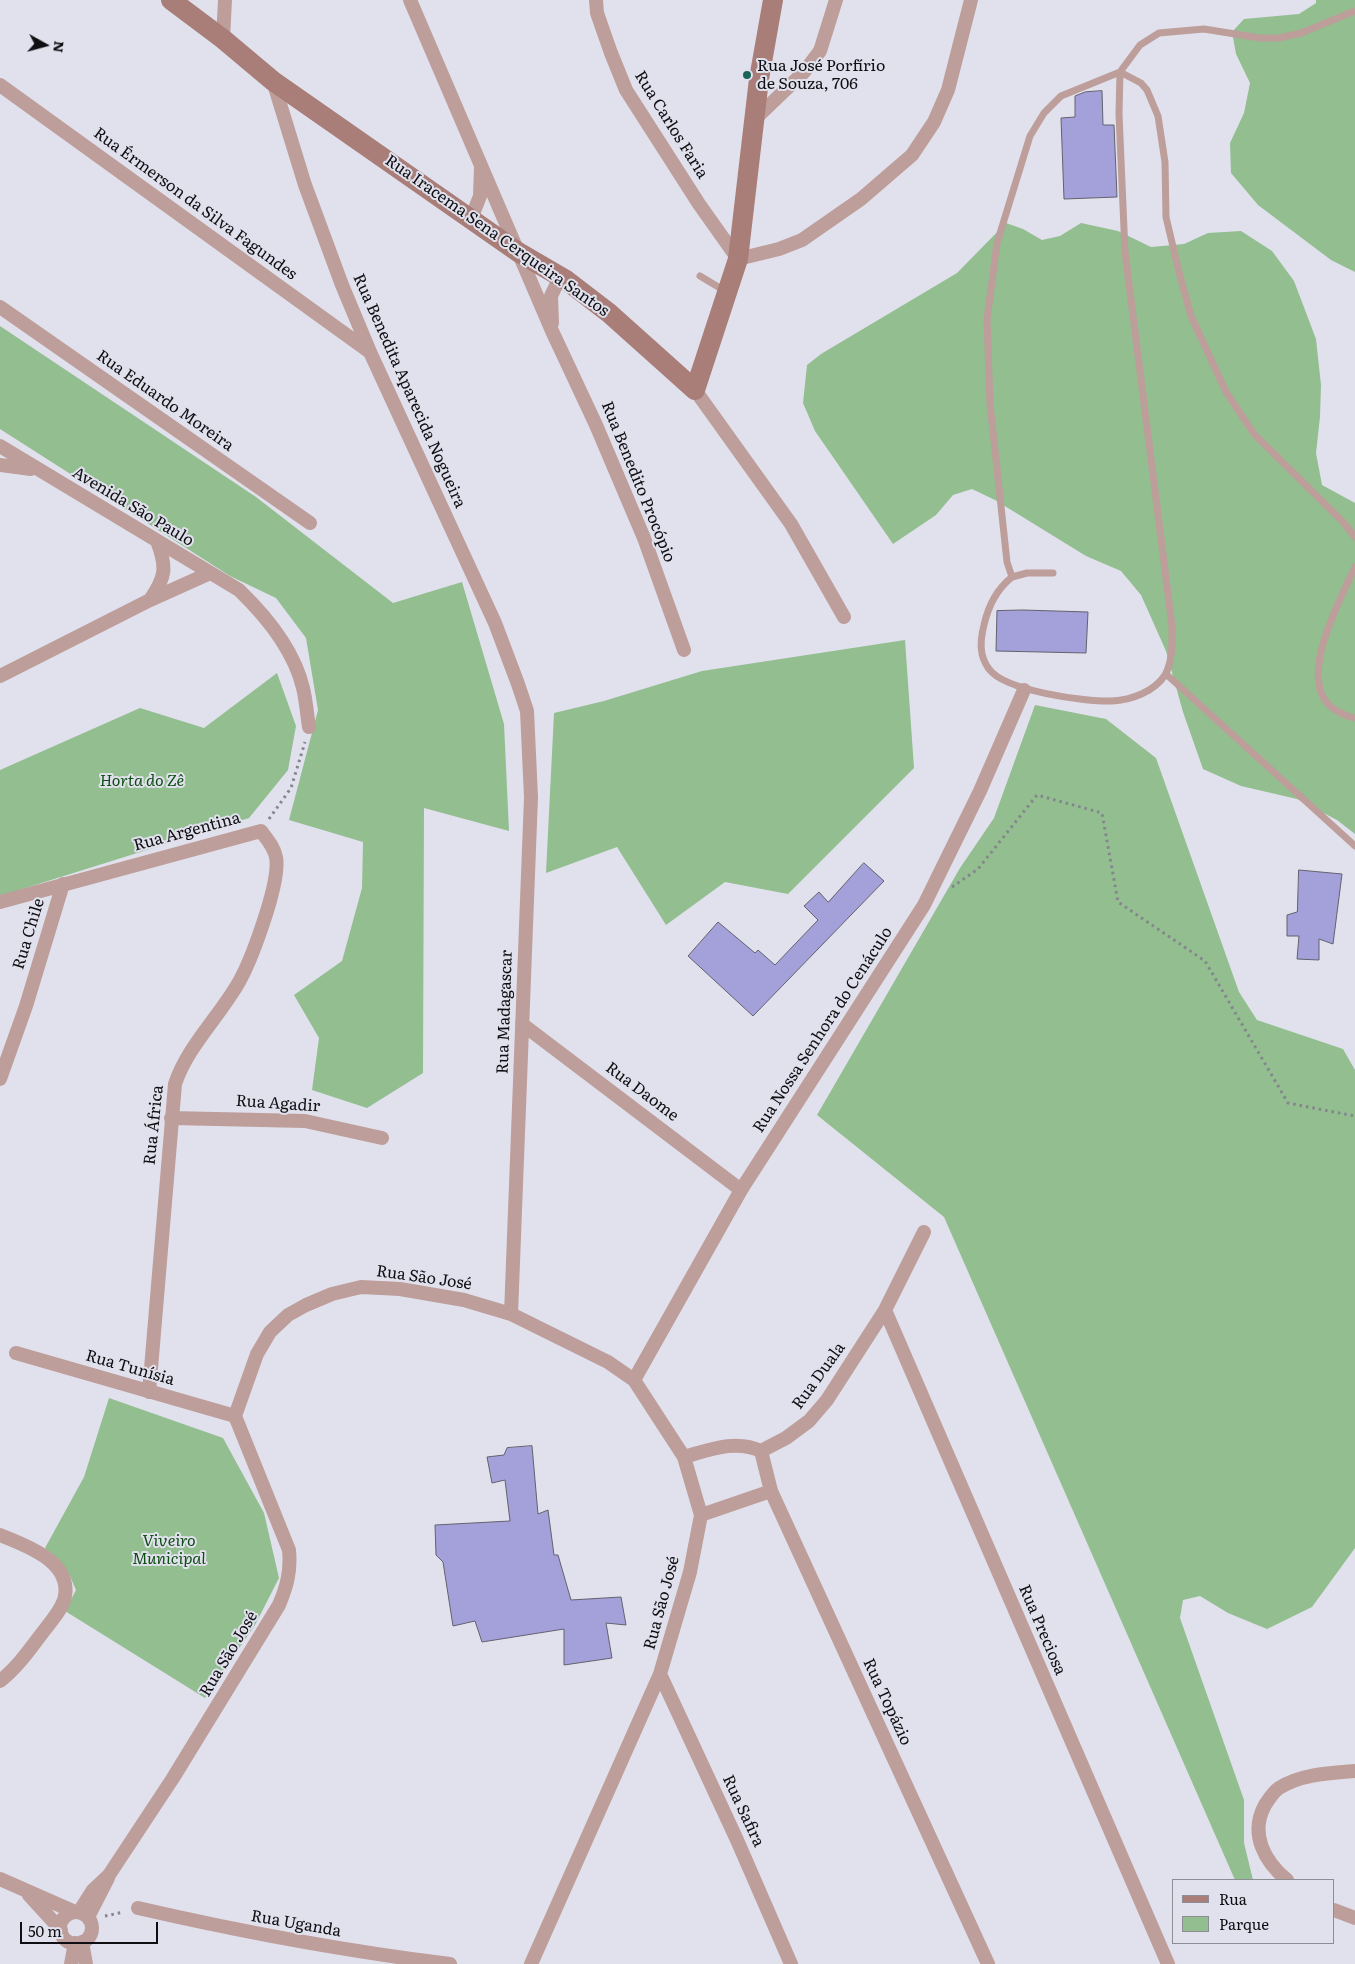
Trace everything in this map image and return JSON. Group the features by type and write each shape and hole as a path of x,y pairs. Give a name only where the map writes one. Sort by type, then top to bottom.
{"main road":[{"name":"Rua Iracema Sena Cerqueira Santos","path":"171,0 223,39 273,81 518,252 560,277 609,313 695,390"},
{"path":"695,390 738,258 758,78 773,0"}],"street":[{"path":"223,39 225,0"},
{"name":"Rua Benedito Procópio","path":"410,0 482,164 552,331 596,424 644,538 684,650"},
{"name":"Rua Carlos Faria","path":"596,0 608,45 626,90 699,204 738,258"},
{"path":"755,118 804,72 820,51 836,0"},
{"path":"738,258 802,240 861,200 912,155 934,122 948,90 971,0"},
{"name":"Rua Benedita Aparecida Nogueira","path":"273,81 304,185 370,352 494,623 527,711"},
{"name":"Rua Érmerson da Silva Fagundes","path":"0,85 370,352"},
{"name":"Rua Benedito Procópio","path":"471,219 480,196 482,164"},
{"name":"Rua Benedito Procópio","path":"552,331 551,296 560,277"},
{"name":"Rua Eduardo Moreira","path":"0,307 310,523"},
{"name":"Rua Iracema Sena Cerqueira Santos","path":"695,390 791,524 844,617"},
{"name":"Avenida São Paulo","path":"0,446 210,573"},
{"name":"Avenida São Paulo","path":"0,465 39,471"},
{"path":"150,600 162,582 164,568 163,557 157,542"},
{"path":"0,676 150,600 210,573 239,590 265,615 289,654 303,687 309,727"},
{"name":"Rua Nossa Senhora do Cenáculo","path":"634,1380 741,1190 924,905 980,791 1024,690"},
{"name":"Rua Madagascar","path":"511,1314 531,796 527,711"},
{"name":"Rua Argentina","path":"0,902 261,831"},
{"name":"Rua África","path":"149,1392 175,1084 186,1058 238,985 270,899 276,873 276,857 261,831"},
{"name":"Rua Chile","path":"0,1079 26,1006 63,884"},
{"name":"Rua Daome","path":"522,1024 741,1190"},
{"name":"Rua Agadir","path":"171,1118 305,1121 382,1138"},
{"name":"Rua Duala","path":"761,1451 786,1438 809,1421 842,1379 885,1310 924,1232"},
{"name":"Rua São José","path":"83,1916 101,1896 109,1875 173,1778 279,1605 287,1587 290,1568 289,1550 235,1416 257,1354 270,1332 288,1315 332,1294 361,1287 400,1289 464,1300 511,1314 590,1352 634,1380 684,1457 701,1515 690,1572 660,1674 531,1964"},
{"name":"Rua Preciosa","path":"885,1310 1168,1964"},
{"name":"Rua Tunísia","path":"16,1353 235,1416"},
{"path":"684,1457 727,1446 752,1446 761,1451"},
{"name":"Rua Topázio","path":"761,1451 771,1491 988,1964"},
{"path":"701,1515 771,1491"},
{"path":"0,1534 30,1547 48,1558 59,1570 66,1583 65,1597 56,1614 28,1652 0,1682"},
{"name":"Rua Safira","path":"660,1674 737,1840 791,1964"},
{"path":"1275,1875 1267,1860 1259,1835 1261,1813 1270,1797 1279,1788 1296,1779 1355,1771"},
{"path":"0,1879 27,1893 83,1916 90,1936 78,1943 67,1941 61,1930 27,1893"},
{"name":"Rua Uganda","path":"138,1908 230,1930 332,1948 450,1964"},
{"path":"1335,1910 1355,1918"},
{"path":"61,1930 66,1916 83,1916"},
{"path":"71,1964 78,1943"},
{"path":"78,1943 86,1964"}],"lane":[{"path":"1012,577 1008,562 990,395 987,319 997,243 1030,136 1044,113 1061,96 1120,72 1140,45 1159,33 1204,29 1260,38 1279,38 1301,33 1355,11"},
{"path":"1120,72 1141,83 1147,90 1158,116 1165,162 1166,217 1179,272 1191,316 1226,392 1254,434 1343,522 1355,538"},
{"path":"1053,574 1027,573 1012,577 1001,586 986,614 981,639 981,655 989,670 1002,681 1024,690 1112,701 1142,694 1156,685 1166,674 1172,654 1172,626 1125,252 1119,114 1120,72"},
{"path":"700,276 727,292"},
{"path":"1355,567 1333,614 1321,646 1319,676 1322,698 1332,708 1349,718 1355,718"},
{"path":"1166,674 1355,846"}],"path":[{"name":"Rua Argentina","path":"261,831 291,788 309,727"},
{"path":"924,905 978,869 1037,795 1102,813 1118,902 1205,961 1288,1103 1355,1116"},
{"path":"83,1916 104,1916 138,1908"}],"green space":[{"path":"1316,0 1355,0 1355,272 1331,260 1258,205 1231,173 1230,143 1244,113 1250,83 1236,54 1232,32 1244,19 1299,14 1316,3"},
{"path":"1006,223 1023,229 1042,240 1060,236 1081,223 1118,231 1151,247 1184,244 1208,233 1241,231 1272,251 1294,281 1316,339 1321,385 1316,453 1322,485 1355,503 1355,834 1337,820 1297,799 1241,786 1203,769 1183,712 1166,651 1141,595 1121,571 1086,556 995,500 972,489 953,495 936,515 893,544 815,431 803,403 807,365 821,354 957,273"},
{"path":"0,326 256,497 393,603 462,582 504,724 509,831 424,808 423,1073 367,1108 312,1090 319,1038 294,995 342,961 362,888 363,842 289,820 318,710 306,638 276,598 230,576 0,429"},
{"path":"905,640 914,768 788,894 725,882 666,925 617,847 546,873 554,713 604,701 702,671"},
{"name":"Horta do Zê","path":"277,673 296,726 288,770 249,818 0,896 0,770 140,708 204,728"},
{"path":"1035,705 1106,719 1156,758 1239,992 1257,1020 1343,1049 1355,1070 1355,1548 1312,1607 1267,1629 1228,1613 1200,1596 1183,1600 1180,1618 1244,1800 1244,1843 1253,1879 1235,1879 944,1217 817,1115 960,868 994,818"},
{"name":"Viveiro Municipal","path":"109,1398 223,1438 264,1513 279,1578 255,1625 205,1698 65,1611 76,1590 69,1574 45,1548 84,1477"}],"building":[{"path":"1102,91 1103,125 1114,125 1117,197 1064,199 1061,118 1075,117 1075,96 1085,92"},
{"path":"997,611 1088,612 1086,653 996,651"},
{"path":"864,863 884,881 753,1016 688,956 718,922 755,953 758,950 775,965 818,920 804,906 819,892 828,902"},
{"path":"1299,870 1342,874 1333,944 1319,939 1319,960 1297,959 1299,936 1287,936 1287,915 1297,912"},
{"path":"532,1446 538,1514 548,1510 554,1555 558,1555 571,1600 621,1597 626,1625 606,1623 612,1658 564,1665 564,1629 482,1642 475,1621 453,1626 443,1562 436,1555 435,1525 510,1521 505,1480 492,1483 487,1457 504,1455 507,1448"}],"place":[{"name":"Rua José Porfírio de Souza, 706","path":"747,75"}]}
